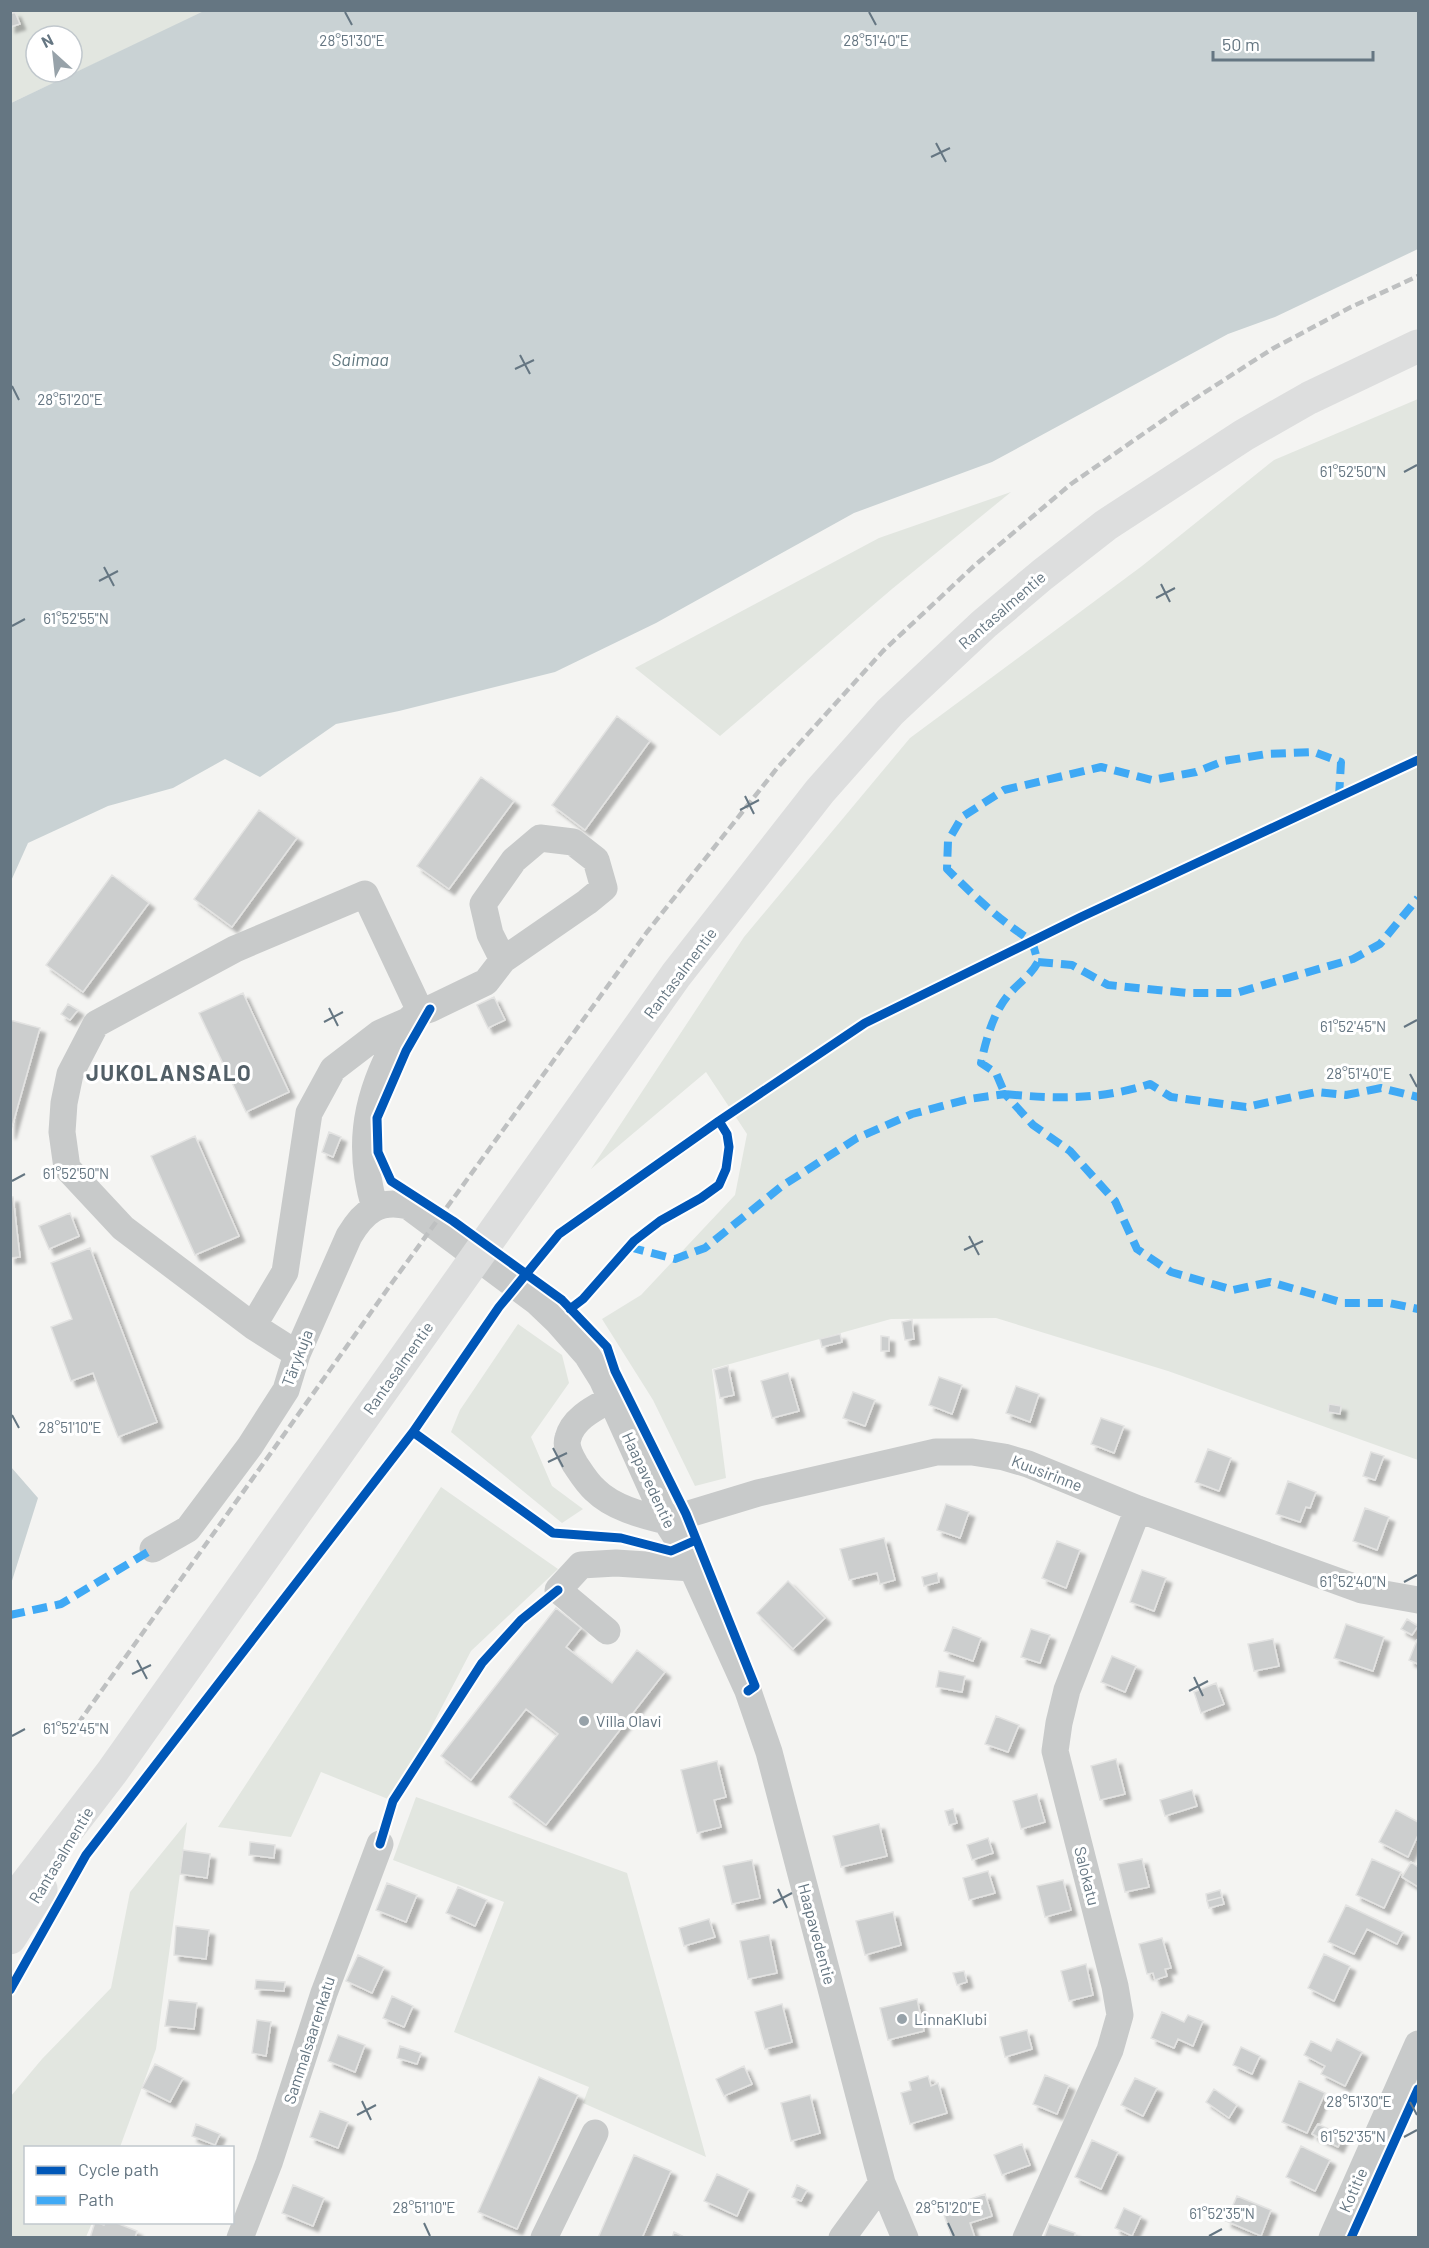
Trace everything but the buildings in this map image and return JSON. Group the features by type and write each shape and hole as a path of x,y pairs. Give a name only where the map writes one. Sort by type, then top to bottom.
{"highway":[{"name":"Rantasalmentie","path":"10,1905 112,1772 676,975 820,791 890,712 984,624 1042,574 1106,525 1244,435 1309,398 1419,346"},
{"name":"Rantasalmentie","path":"10,1938 112,1772"}],"street":[{"path":"253,1326 285,1272 309,1113 333,1069 380,1033 486,982 503,960 604,888 596,860 573,842 540,838 514,860 483,904 490,934 503,960"},
{"path":"297,1354 253,1326 123,1228 67,1168 62,1132 64,1103 70,1074 96,1024 235,949 365,894 413,1017"},
{"path":"375,1208 367,1180 366,1144 369,1107 379,1075 413,1017"},
{"name":"Haapavedentie","path":"375,1208 391,1202 408,1206 537,1302 587,1355 611,1399 666,1521 682,1546 748,1690 770,1752 882,2183 905,2238"},
{"name":"Tärykuja","path":"153,1549 188,1529 250,1446 286,1390 297,1354 349,1236 359,1218 375,1208"},
{"path":"611,1399 586,1413 572,1429 567,1442 570,1455 587,1482 604,1497 641,1515 666,1521"},
{"name":"Kuusirinne","path":"666,1521 758,1493 936,1452 972,1452 1004,1457 1028,1464 1138,1509 1362,1590 1419,1600"},
{"name":"Salokatu","path":"1026,2238 1110,2050 1120,2015 1115,1986 1055,1751 1067,1690 1138,1509"},
{"path":"607,1631 558,1590 581,1565 616,1563 692,1568"},
{"name":"Sammalsaarenkatu","path":"240,2238 269,2163 324,1993 380,1844"},
{"name":"Kotitie","path":"1332,2238 1419,2044"},
{"path":"544,2238 595,2133"},
{"path":"842,2238 882,2183"}],"shaded area":[{"path":"11,11 206,11 84,69 84,24 24,24 24,84 51,84 11,103"},
{"path":"1418,399 1418,1460 1168,1371 996,1318 891,1319 712,1369 726,1478 695,1486 653,1400 602,1319 641,1295 735,1195 747,1134 706,1072 591,1169 744,937 910,738 1142,566 1274,460"},
{"path":"1011,492 892,589 720,736 635,668 879,538"},
{"path":"518,1324 562,1355 569,1383 531,1437 552,1486 583,1509 562,1523 451,1432 460,1410"},
{"path":"441,1487 558,1569 471,1651 393,1801 321,1772 291,1837 218,1827"},
{"path":"416,1797 627,1873 706,2157 583,2103 589,2087 454,2032 504,1902 393,1860"},
{"path":"187,1822 156,2049 120,2146 24,2146 24,2224 92,2224 86,2237 11,2237 11,2096 42,2059 111,1988 130,1892"}],"water":[{"name":"Saimaa","path":"206,10 1418,11 1418,249 1275,317 1228,334 992,462 854,513 656,623 555,672 399,711 336,724 260,777 225,759 173,788 108,806 28,843 11,881 11,103 51,84 84,84 84,68"},
{"path":"11,1467 38,1498 11,1584"}],"railway":[{"path":"70,1735 394,1280 647,932 778,767 883,651 974,566 1071,484 1182,407 1272,349 1351,307 1418,276"}],"marked path":[{"path":"1339,797 1341,762 1314,752 1267,754 1224,761 1196,772 1152,780 1101,767 1004,790 962,817 948,841 947,869 988,908 1032,941 1038,962 999,1009 988,1036 981,1063 996,1073 1005,1094 1024,1096 1096,1096 1150,1084 1171,1097 1246,1107 1316,1092 1346,1095 1381,1088 1418,1097"},
{"path":"1038,962 1072,965 1108,985 1188,993 1236,993 1353,959 1380,944 1418,898"},
{"path":"629,1247 675,1259 705,1248 782,1186 857,1138 912,1114 969,1099 1005,1094 1033,1125 1070,1151 1115,1201 1137,1249 1171,1272 1233,1290 1270,1282 1344,1303 1389,1303 1418,1309"},
{"path":"10,1615 61,1604 153,1549"}],"cycle path":[{"path":"10,1990 86,1855 413,1432 499,1307 559,1234 719,1121 865,1023 1081,917 1418,760"},
{"path":"430,1009 406,1051 377,1118 378,1152 391,1181 453,1221 562,1300 607,1347 615,1371 686,1514 755,1686 748,1691"},
{"path":"570,1309 583,1299 634,1241 660,1221 719,1185 726,1169 729,1147 727,1134 719,1121"},
{"path":"413,1432 553,1533 621,1538 671,1551 696,1540"},
{"path":"380,1844 393,1801 482,1663 521,1620 558,1590"},
{"path":"1351,2238 1418,2089"}],"place":[{"name":"Villa Olavi","path":"584,1721"},
{"name":"LinnaKlubi","path":"902,2019"}],"district":[{"name":"JUKOLANSALO","path":"169,1073"}]}
